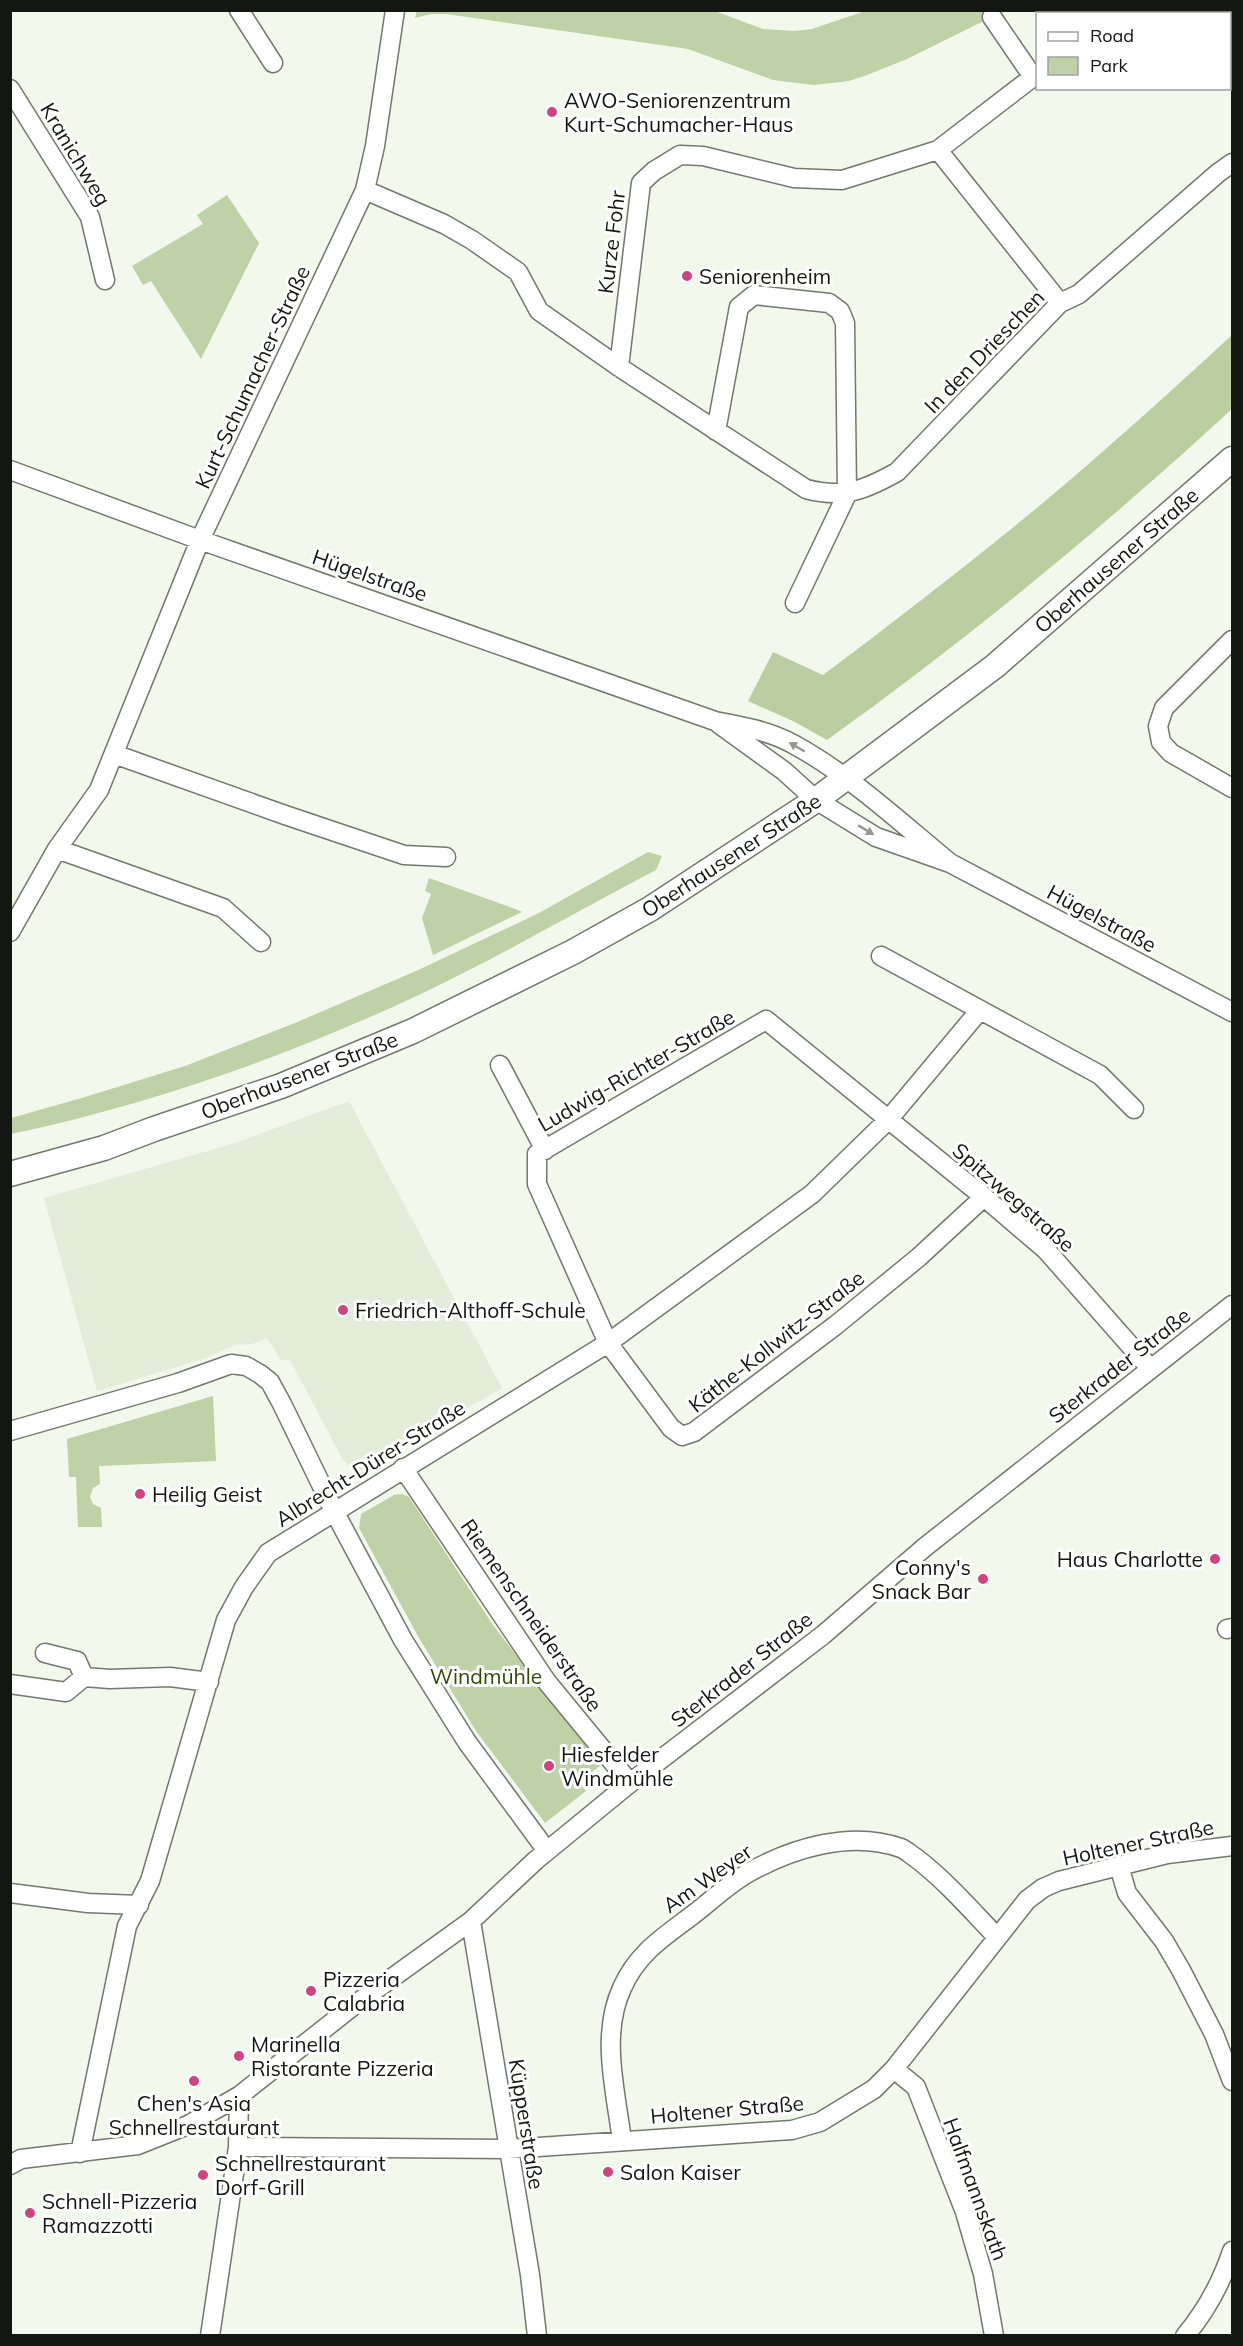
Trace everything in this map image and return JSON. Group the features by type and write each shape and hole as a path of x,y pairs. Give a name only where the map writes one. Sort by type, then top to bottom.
{"main road":[{"name":"Oberhausener Straße","path":"10,1174 104,1148 281,1086 402,1036 573,952 682,890 846,779 994,666 1233,459"},
{"name":"Oberhausener Straße","path":"10,1158 154,1129"}],"street":[{"path":"239,10 273,63"},
{"name":"Kurt-Schumacher-Straße","path":"10,932 57,849 99,790 200,540 365,190 375,146 395,10"},
{"name":"Kurze Fohr","path":"619,367 641,183 654,171 680,155 703,156 794,178 842,180 938,150 1033,77 992,17"},
{"name":"Kranichweg","path":"10,89 90,217 105,280"},
{"path":"938,150 1060,303"},
{"name":"In den Drieschen","path":"365,190 444,224 518,272 539,311 619,367 806,489 826,494 848,494 876,484 897,472 1060,303 1079,294 1218,173 1233,163"},
{"path":"716,430 739,307 754,295 829,303 840,311 845,323 848,494 795,603"},
{"name":"Hügelstraße","path":"10,470 200,540 715,721 758,730 793,744 846,779 950,863"},
{"path":"1233,640 1164,708 1158,726 1161,742 1171,753 1233,788"},
{"name":"Hügelstraße","path":"715,721 784,771 816,800 876,837 950,863 1233,1012"},
{"path":"114,754 404,855 446,857"},
{"path":"57,849 223,908 261,942"},
{"path":"881,956 1100,1075 1134,1109"},
{"name":"Albrecht-Dürer-Straße","path":"80,2153 127,1926 150,1881 226,1620 244,1587 268,1553 402,1468 608,1343 812,1194 888,1120 980,1010"},
{"name":"Ludwig-Richter-Straße","path":"608,1343 537,1184 537,1154 766,1020 888,1120"},
{"path":"500,1065 545,1150"},
{"name":"Spitzwegstraße","path":"888,1120 1046,1250 1150,1368"},
{"name":"Käthe-Kollwitz-Straße","path":"608,1343 671,1428 682,1436 694,1432 836,1325 919,1257 984,1197"},
{"name":"Sterkrader Straße","path":"11,2164 21,2159 138,2145 188,2125 239,2096 353,2006 471,1921 547,1851 823,1635 925,1547 1233,1305"},
{"path":"10,1431 178,1383 231,1364 246,1366 270,1382 334,1511 403,1640 467,1742 547,1851"},
{"name":"Riemenschneiderstraße","path":"402,1468 547,1682 630,1784"},
{"path":"45,1653 77,1661 84,1677"},
{"path":"10,1684 66,1692 84,1677 110,1679 170,1677 209,1682"},
{"name":"Am Weyer","path":"622,2141 611,2050 613,2016 622,1988 637,1963 656,1942 746,1874 772,1860 821,1845 858,1840 902,1848 932,1871 997,1937"},
{"name":"Holtener Straße","path":"238,2147 508,2149 792,2130 820,2122 874,2090 894,2069 1027,1900 1042,1888 1059,1881 1167,1854 1233,1846"},
{"path":"1119,1866 1127,1893 1164,1941 1181,1970 1214,2034 1233,2081"},
{"path":"10,1893 88,1903 139,1905"},
{"name":"Küpperstraße","path":"471,1921 530,2275 537,2336"},
{"name":"Halfmannskath","path":"894,2069 916,2087 965,2212 983,2274 994,2336"},
{"path":"210,2336 238,2147 239,2096"},
{"path":"1185,2336 1198,2321 1226,2271 1233,2251"}],"shaded area":[{"name":"Friedrich-Althoff-Schule","path":"349,1101 502,1388 362,1470 351,1468 342,1458 290,1360 281,1360 267,1338 252,1344 235,1345 206,1358 97,1391 44,1198 232,1144"}],"green space":[{"path":"417,10 712,10 763,29 794,31 812,29 865,11 1004,11 907,59 867,75 849,81 814,85 773,80 688,49 446,14 431,14 415,18"},
{"path":"227,195 259,243 201,359 151,281 143,285 132,266 203,224 197,215"},
{"path":"1232,335 1232,409 1085,539 932,662 827,740 795,722 748,701 773,652 823,675 1038,507"},
{"path":"648,852 662,856 656,870 482,964 373,1016 272,1057 169,1093 11,1134 11,1118 185,1066 295,1023 416,971 537,914"},
{"path":"429,878 522,912 433,955 422,918 431,894 425,891"},
{"path":"213,1396 216,1461 99,1466 100,1484 93,1488 90,1497 93,1504 101,1508 102,1527 78,1527 76,1477 69,1477 67,1439"},
{"name":"Windmühle","path":"402,1494 409,1497 493,1625 601,1765 579,1782 586,1791 545,1823 476,1731 419,1638 359,1528 361,1514 394,1495"}],"place":[{"name":"AWO-Seniorenzentrum Kurt-Schumacher-Haus","path":"552,112"},
{"name":"Seniorenheim","path":"687,276"},
{"name":"Friedrich-Althoff-Schule","path":"343,1310"},
{"name":"Heilig Geist","path":"140,1494"},
{"name":"Haus Charlotte","path":"1215,1559"},
{"name":"Conny's Snack Bar","path":"983,1579"},
{"name":"Hiesfelder Windmühle","path":"549,1766"},
{"name":"Pizzeria Calabria","path":"311,1991"},
{"name":"Marinella Ristorante Pizzeria","path":"239,2056"},
{"name":"Chen's Asia Schnellrestaurant","path":"194,2081"},
{"name":"Salon Kaiser","path":"608,2172"},
{"name":"Schnellrestaurant Dorf-Grill","path":"203,2175"},
{"name":"Schnell-Pizzeria Ramazzotti","path":"30,2213"}]}
